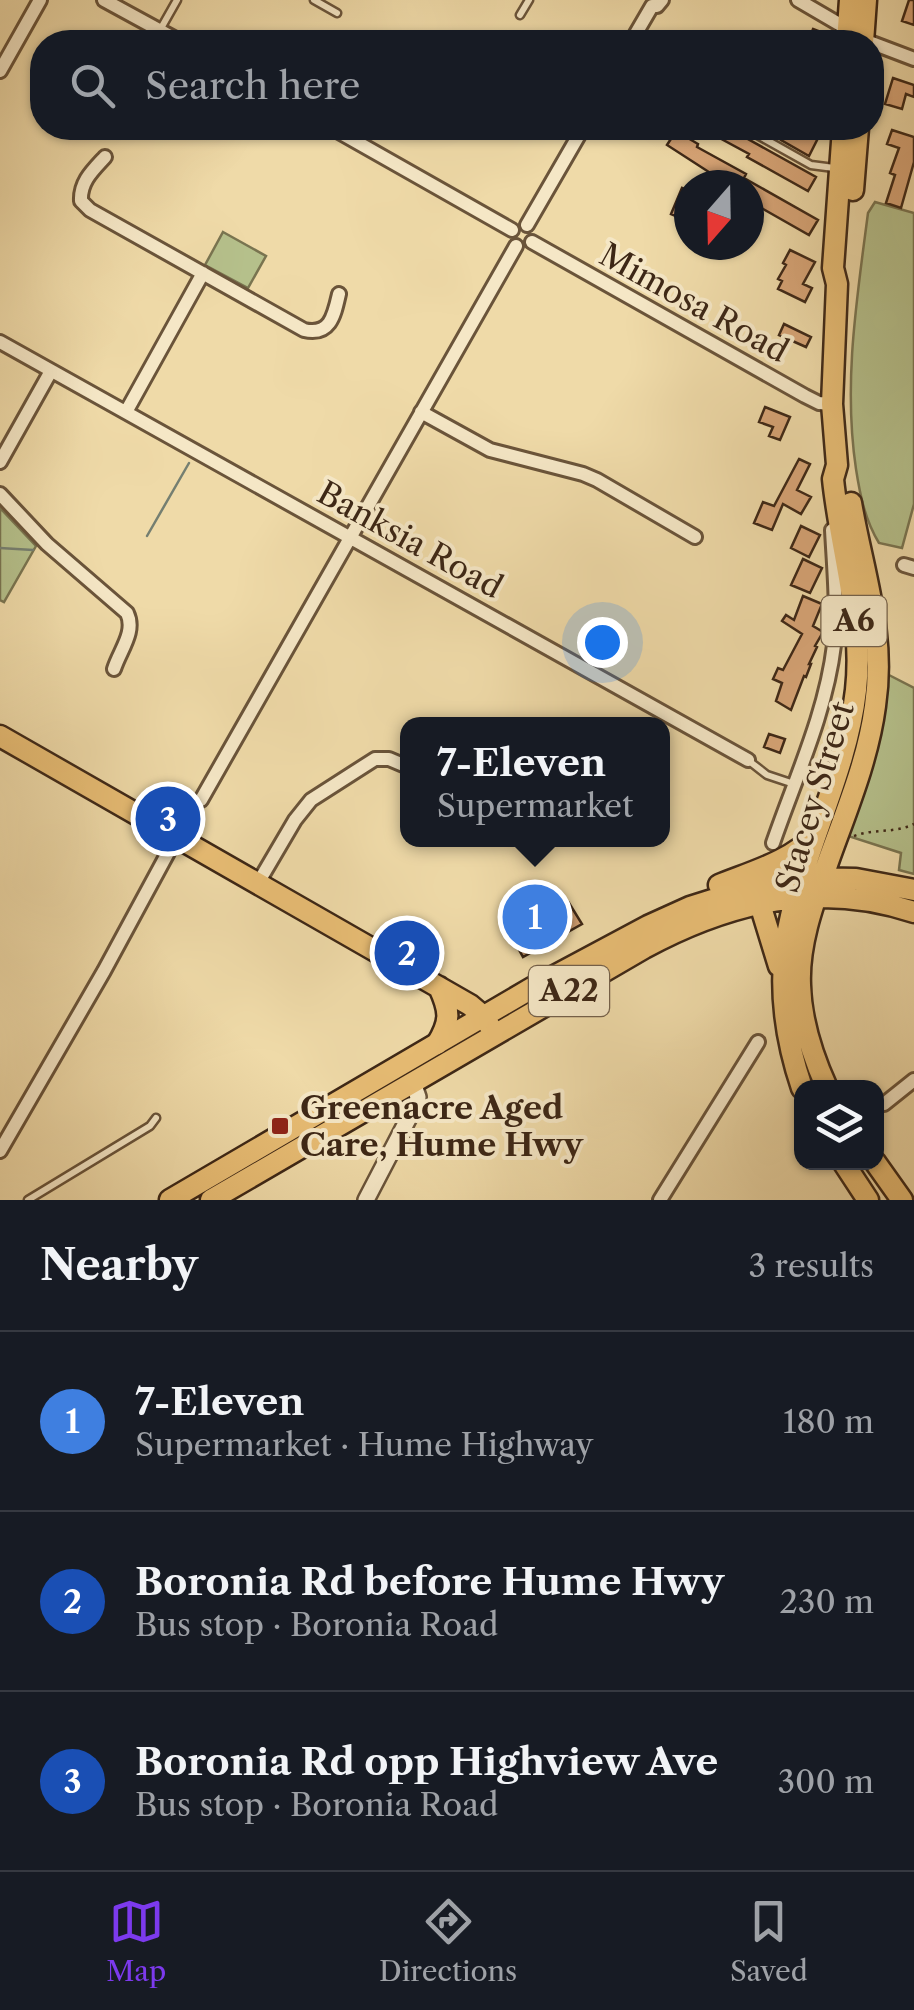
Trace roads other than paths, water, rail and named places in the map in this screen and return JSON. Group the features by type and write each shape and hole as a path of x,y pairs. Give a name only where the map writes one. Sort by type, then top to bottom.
{"main road":[{"path":"850,0 858,30"},
{"path":"862,30 866,0"},
{"name":"Stacey Street","path":"823,1080 802,1012 802,952 817,834 850,728 857,670 853,610 833,479 837,465 832,404 837,284 833,268 841,140"},
{"name":"Stacey Street","path":"837,284 844,270 857,140"},
{"name":"Stacey Street","path":"800,1080 789,1041 782,978 790,916 809,888 868,746 879,666 870,588 846,480 837,465"},
{"path":"0,736 470,1005 489,1025"},
{"path":"648,926 703,891 789,855 817,834"},
{"name":"A22","path":"170,1200 437,1044 489,1025 720,913 856,879 914,890"},
{"name":"A22","path":"211,1200 413,1082 489,1025 648,926 690,907 763,884 809,888 914,912"},
{"path":"760,904 782,978"},
{"path":"437,1044 446,1030 448,1017 447,1003 439,987"},
{"path":"846,1170 859,1195"},
{"path":"880,1170 902,1200"}],"street":[{"path":"0,71 40,0"},
{"path":"104,0 157,30"},
{"path":"798,0 844,30"},
{"path":"638,30 654,2"},
{"path":"884,48 914,59"},
{"path":"353,140 512,230"},
{"path":"528,225 576,140"},
{"path":"105,157 86,179 78,203 315,337 330,321 339,294"},
{"path":"519,224 528,225 533,232 532,242 523,248 516,246 510,239 512,230 519,224"},
{"name":"Mimosa Road","path":"532,242 812,400 832,404"},
{"path":"200,800 516,246"},
{"path":"126,412 203,274"},
{"name":"Banksia Road","path":"0,342 748,760"},
{"path":"0,462 51,370"},
{"path":"421,412 490,450 597,480 694,537"},
{"name":"Stacey Street","path":"773,843 815,726 830,668 836,586 834,489"},
{"path":"0,494 130,620 130,632 114,669"},
{"path":"130,620 146,612"},
{"path":"258,883 302,809 312,800 375,760 390,759 400,763"},
{"path":"0,1151 4,1136 177,836"},
{"path":"662,1199 758,1042"},
{"path":"884,1104 914,1080"},
{"path":"366,1200 417,1102 413,1082"},
{"path":"859,1195 870,1170"}],"lane":[{"path":"160,30 177,0"},
{"path":"314,0 337,14"},
{"path":"520,15 528,0"},
{"path":"766,140 810,165 840,169"},
{"name":"Banksia Road","path":"748,760 766,775 794,784"},
{"path":"28,1200 150,1126 156,1118"}],"waterway":[{"path":"147,536 189,463"},
{"path":"0,548 33,550"}],"place":[{"name":"Boronia Rd opp Highview Ave","path":"168,819"},
{"name":"7-Eleven","path":"535,917"},
{"name":"Boronia Rd before Hume Hwy","path":"407,953"},
{"name":"Greenacre Aged Care, Hume Hwy","path":"280,1126"}]}
